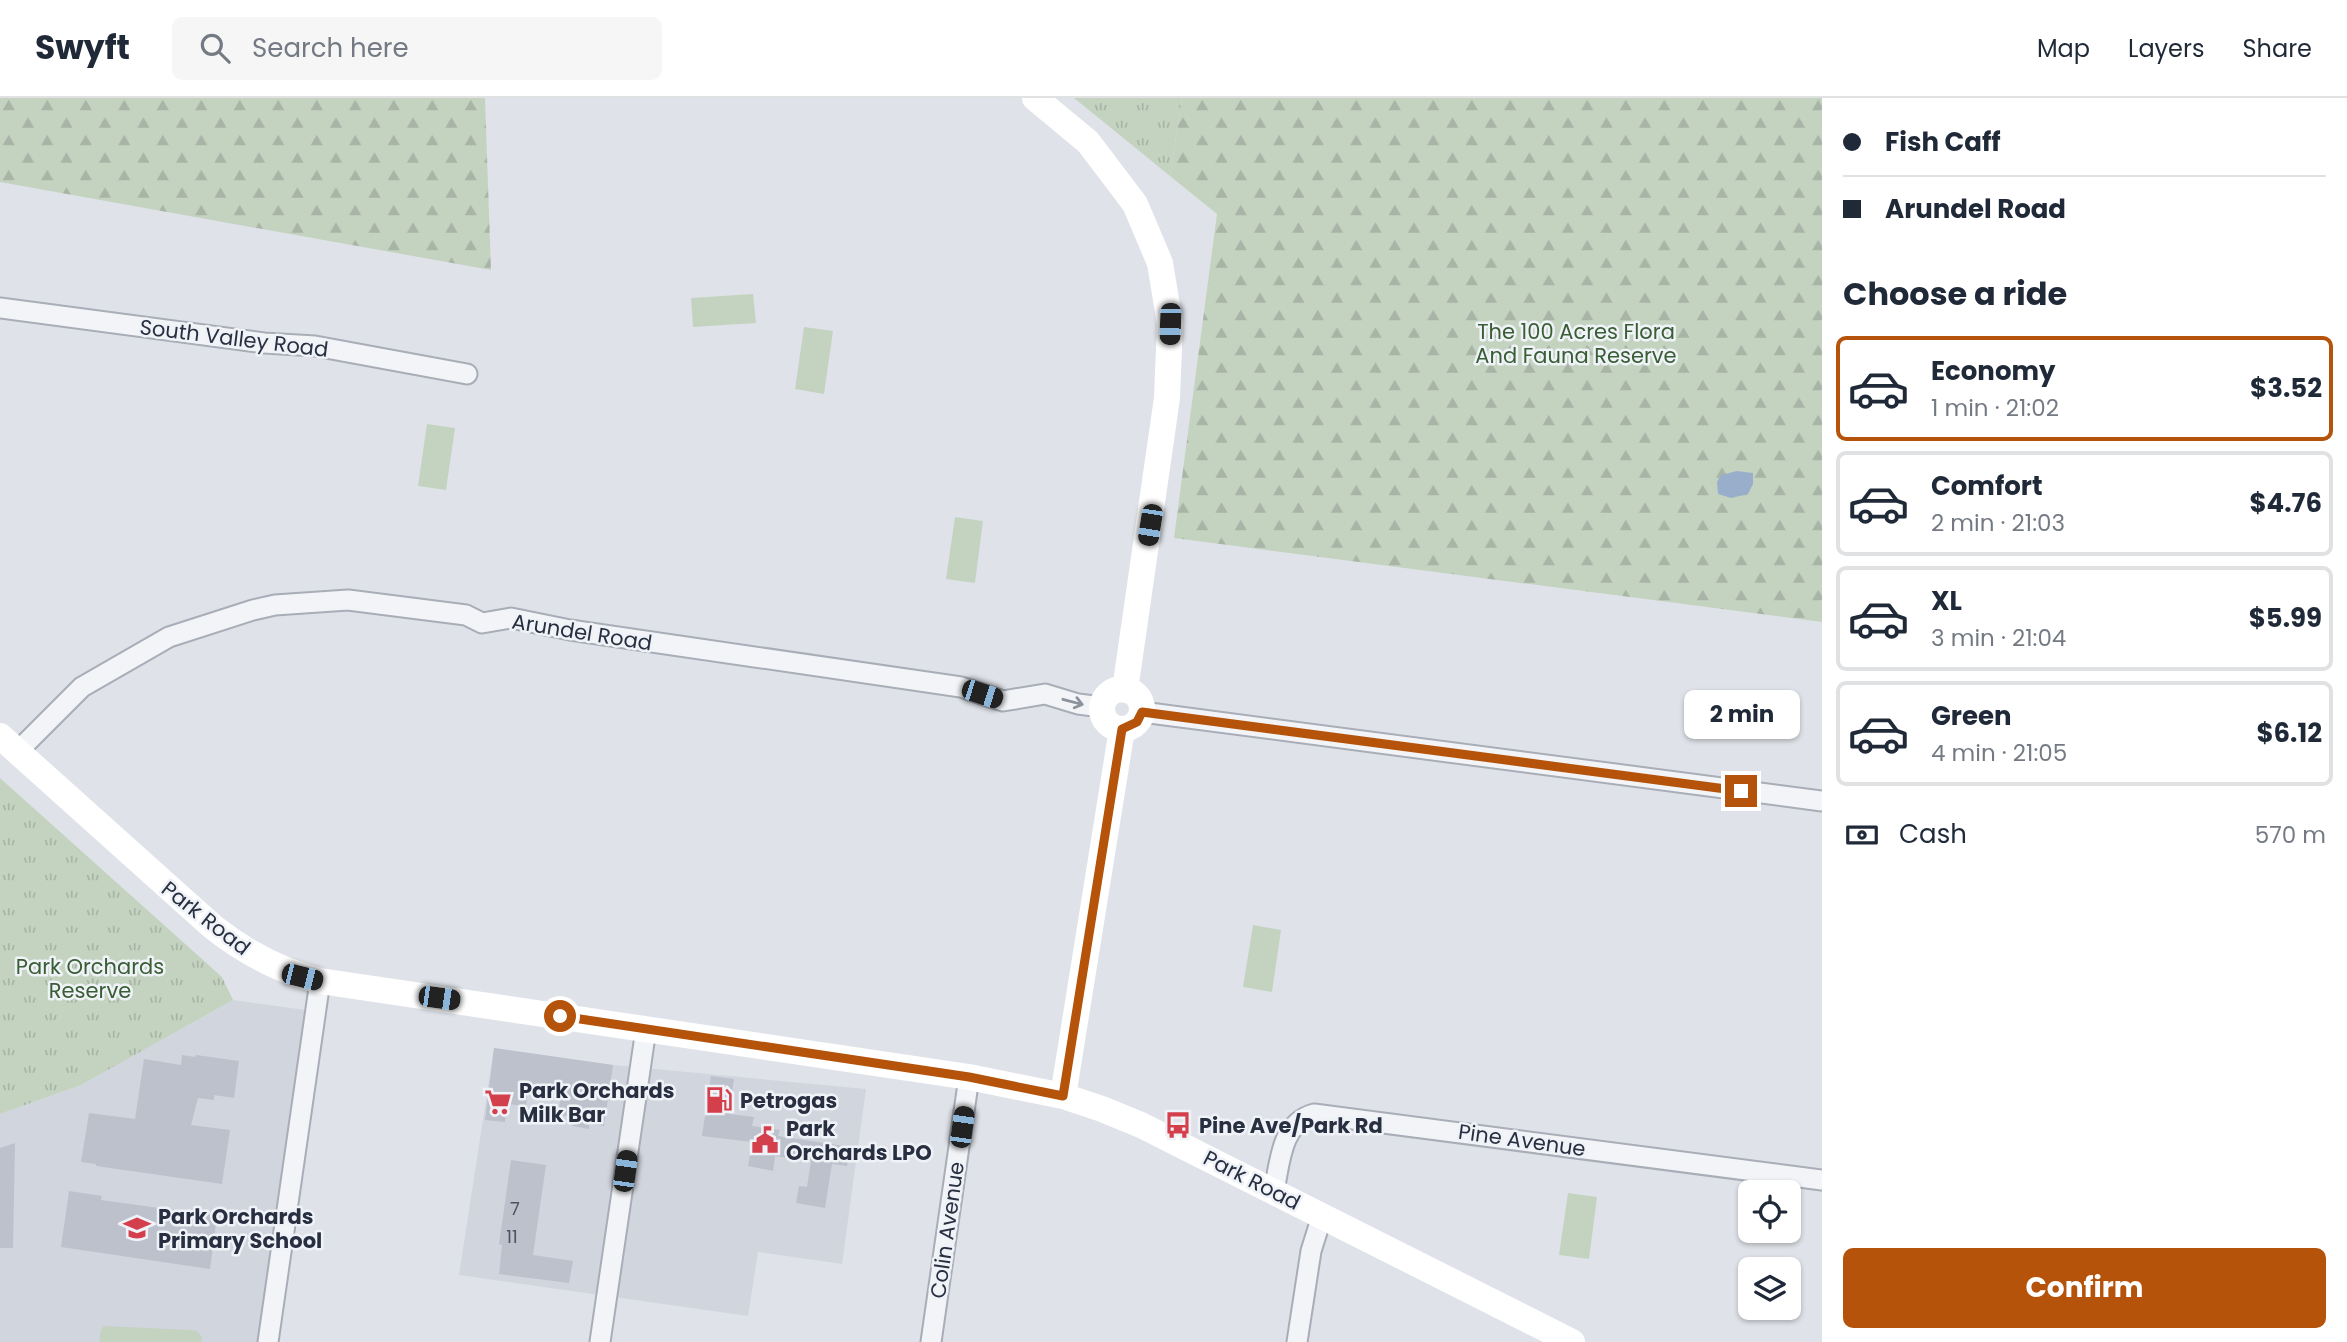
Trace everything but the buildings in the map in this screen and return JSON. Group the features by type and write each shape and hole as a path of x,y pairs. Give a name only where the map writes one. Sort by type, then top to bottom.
{"street":[{"path":"1035,98 1088,142 1135,204 1160,263 1170,324 1167,398 1125,690"},
{"name":"South Valley Road","path":"0,307 264,343 315,346 467,374"},
{"name":"Arundel Road","path":"9,744 82,687 169,637 264,608 317,601 348,600 466,615 482,623 511,618 583,632 961,687 1003,701 1045,694 1078,705 1102,707"},
{"path":"1125,690 1136,695 1142,712 1137,722 1122,729 1115,728 1105,720 1102,707 1113,692 1125,690"},
{"path":"1142,712 1822,801"},
{"path":"1063,1096 1122,729"},
{"name":"Park Road","path":"9,744 190,909 232,942 268,964 320,981 969,1077 1063,1096 1141,1125 1572,1342"},
{"path":"268,1342 320,981"},
{"path":"600,1342 646,1029"},
{"name":"Colin Avenue","path":"931,1342 969,1077"},
{"name":"Pine Avenue","path":"1273,1191 1289,1133 1298,1120 1314,1114 1822,1180"},
{"path":"1297,1342 1311,1251 1322,1216"}],"shaded area":[{"name":"Park Orchards Primary School","path":"233,1000 306,1010 258,1342 0,1342 0,1114 81,1085"},
{"path":"494,1048 613,1065 866,1089 842,1264 758,1252 748,1316 459,1275"}],"green space":[{"path":"0,98 485,98 491,270 0,182"},
{"path":"1074,98 1182,98 1170,176"},
{"name":"The 100 Acres Flora And Fauna Reserve","path":"1182,98 1822,98 1822,622 1174,538 1217,214 1170,176"},
{"path":"753,294 756,323 693,327 691,298"},
{"path":"804,327 833,331 824,394 795,389"},
{"path":"427,424 455,428 446,490 418,486"},
{"path":"955,517 983,521 975,583 946,579"},
{"name":"Park Orchards Reserve","path":"0,778 222,977 233,1000 81,1085 0,1114"},
{"path":"1253,925 1281,930 1272,992 1243,987"},
{"path":"1568,1193 1597,1197 1589,1259 1559,1255"},
{"path":"104,1326 190,1330 197,1331 202,1337 201,1342 99,1342"}],"water":[{"path":"1737,471 1753,473 1753,484 1748,494 1731,498 1718,494 1717,482 1721,475"}],"place":[{"name":"Petrogas","path":"719,1100"},
{"name":"Park Orchards Milk Bar","path":"498,1102"},
{"name":"Pine Ave/Park Rd","path":"1178,1125"},
{"name":"Park Orchards LPO","path":"765,1140"},
{"name":"Park Orchards Primary School","path":"137,1228"}],"route":[{"path":"560,1016 969,1077 1063,1096 1122,729 1133,726 1142,712 1741,791"}]}
